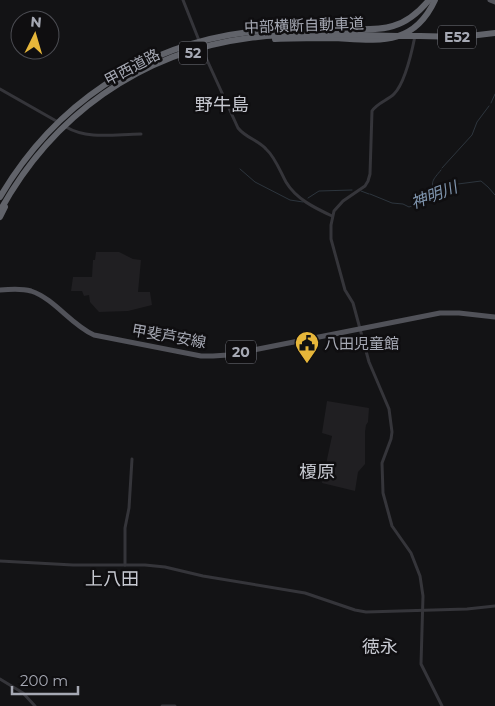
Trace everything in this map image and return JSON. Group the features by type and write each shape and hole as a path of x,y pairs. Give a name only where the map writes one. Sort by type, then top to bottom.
{"highway":[{"name":"甲西道路","path":"0,197 28,155 57,122 87,97 118,76 150,59 199,42 233,34 270,30 383,28 406,21 429,0"},
{"name":"甲西道路","path":"0,218 24,176 48,146 66,127 92,105 128,81 165,63 203,50 236,43 267,39 378,40 393,38 412,29 425,17 434,0"},
{"name":"中部横断自動車道","path":"0,211 30,163 69,121 114,86 166,60 207,46 265,37 310,35 461,37 495,33"}],"main road":[{"path":"490,0 495,2"},
{"name":"甲斐芦安線","path":"0,290 24,289 38,294 82,329 94,335 207,356 228,354 440,313 495,317"}],"street":[{"path":"183,0 199,42 238,128 268,151 289,186 298,196 310,205 332,216"},
{"path":"412,29 415,38 399,87 393,95 372,111 370,174 367,184 337,206 332,216 330,231 345,290 353,303 369,362 390,415 391,439 382,463 383,493 392,526 398,538 410,553 420,576 423,592 421,664 442,706"},
{"path":"0,89 73,132 91,135 140,134"},
{"path":"125,565 125,528 129,508 132,459"},
{"path":"0,561 164,567 203,576 305,593 366,612 495,606"},
{"path":"0,680 22,694 35,706"},
{"path":"162,706 175,706"}],"shaded area":[{"path":"96,252 119,252 133,259 141,260 138,292 150,292 152,305 128,311 99,312 90,302 89,295 84,296 82,291 71,291 73,277 92,277 93,260 95,260"},
{"path":"327,401 369,408 365,432 365,464 358,472 355,491 322,483 332,436 322,433"}],"waterway":[{"path":"491,103 495,94"},
{"path":"442,168 472,135 477,122 489,106"},
{"name":"神明川","path":"240,169 255,182 290,200 303,202"},
{"path":"436,195 432,184 441,170"},
{"name":"神明川","path":"370,194 392,203 403,204 409,207 437,196 458,184 481,181 495,195"},
{"name":"神明川","path":"308,198 319,191 352,190"},
{"name":"神明川","path":"361,191 369,194"}],"place":[{"name":"八田児童館","path":"307,364"}],"district":[{"name":"野牛島","path":"222,105"},
{"name":"榎原","path":"317,472"},
{"name":"上八田","path":"112,579"},
{"name":"徳永","path":"380,647"}]}
